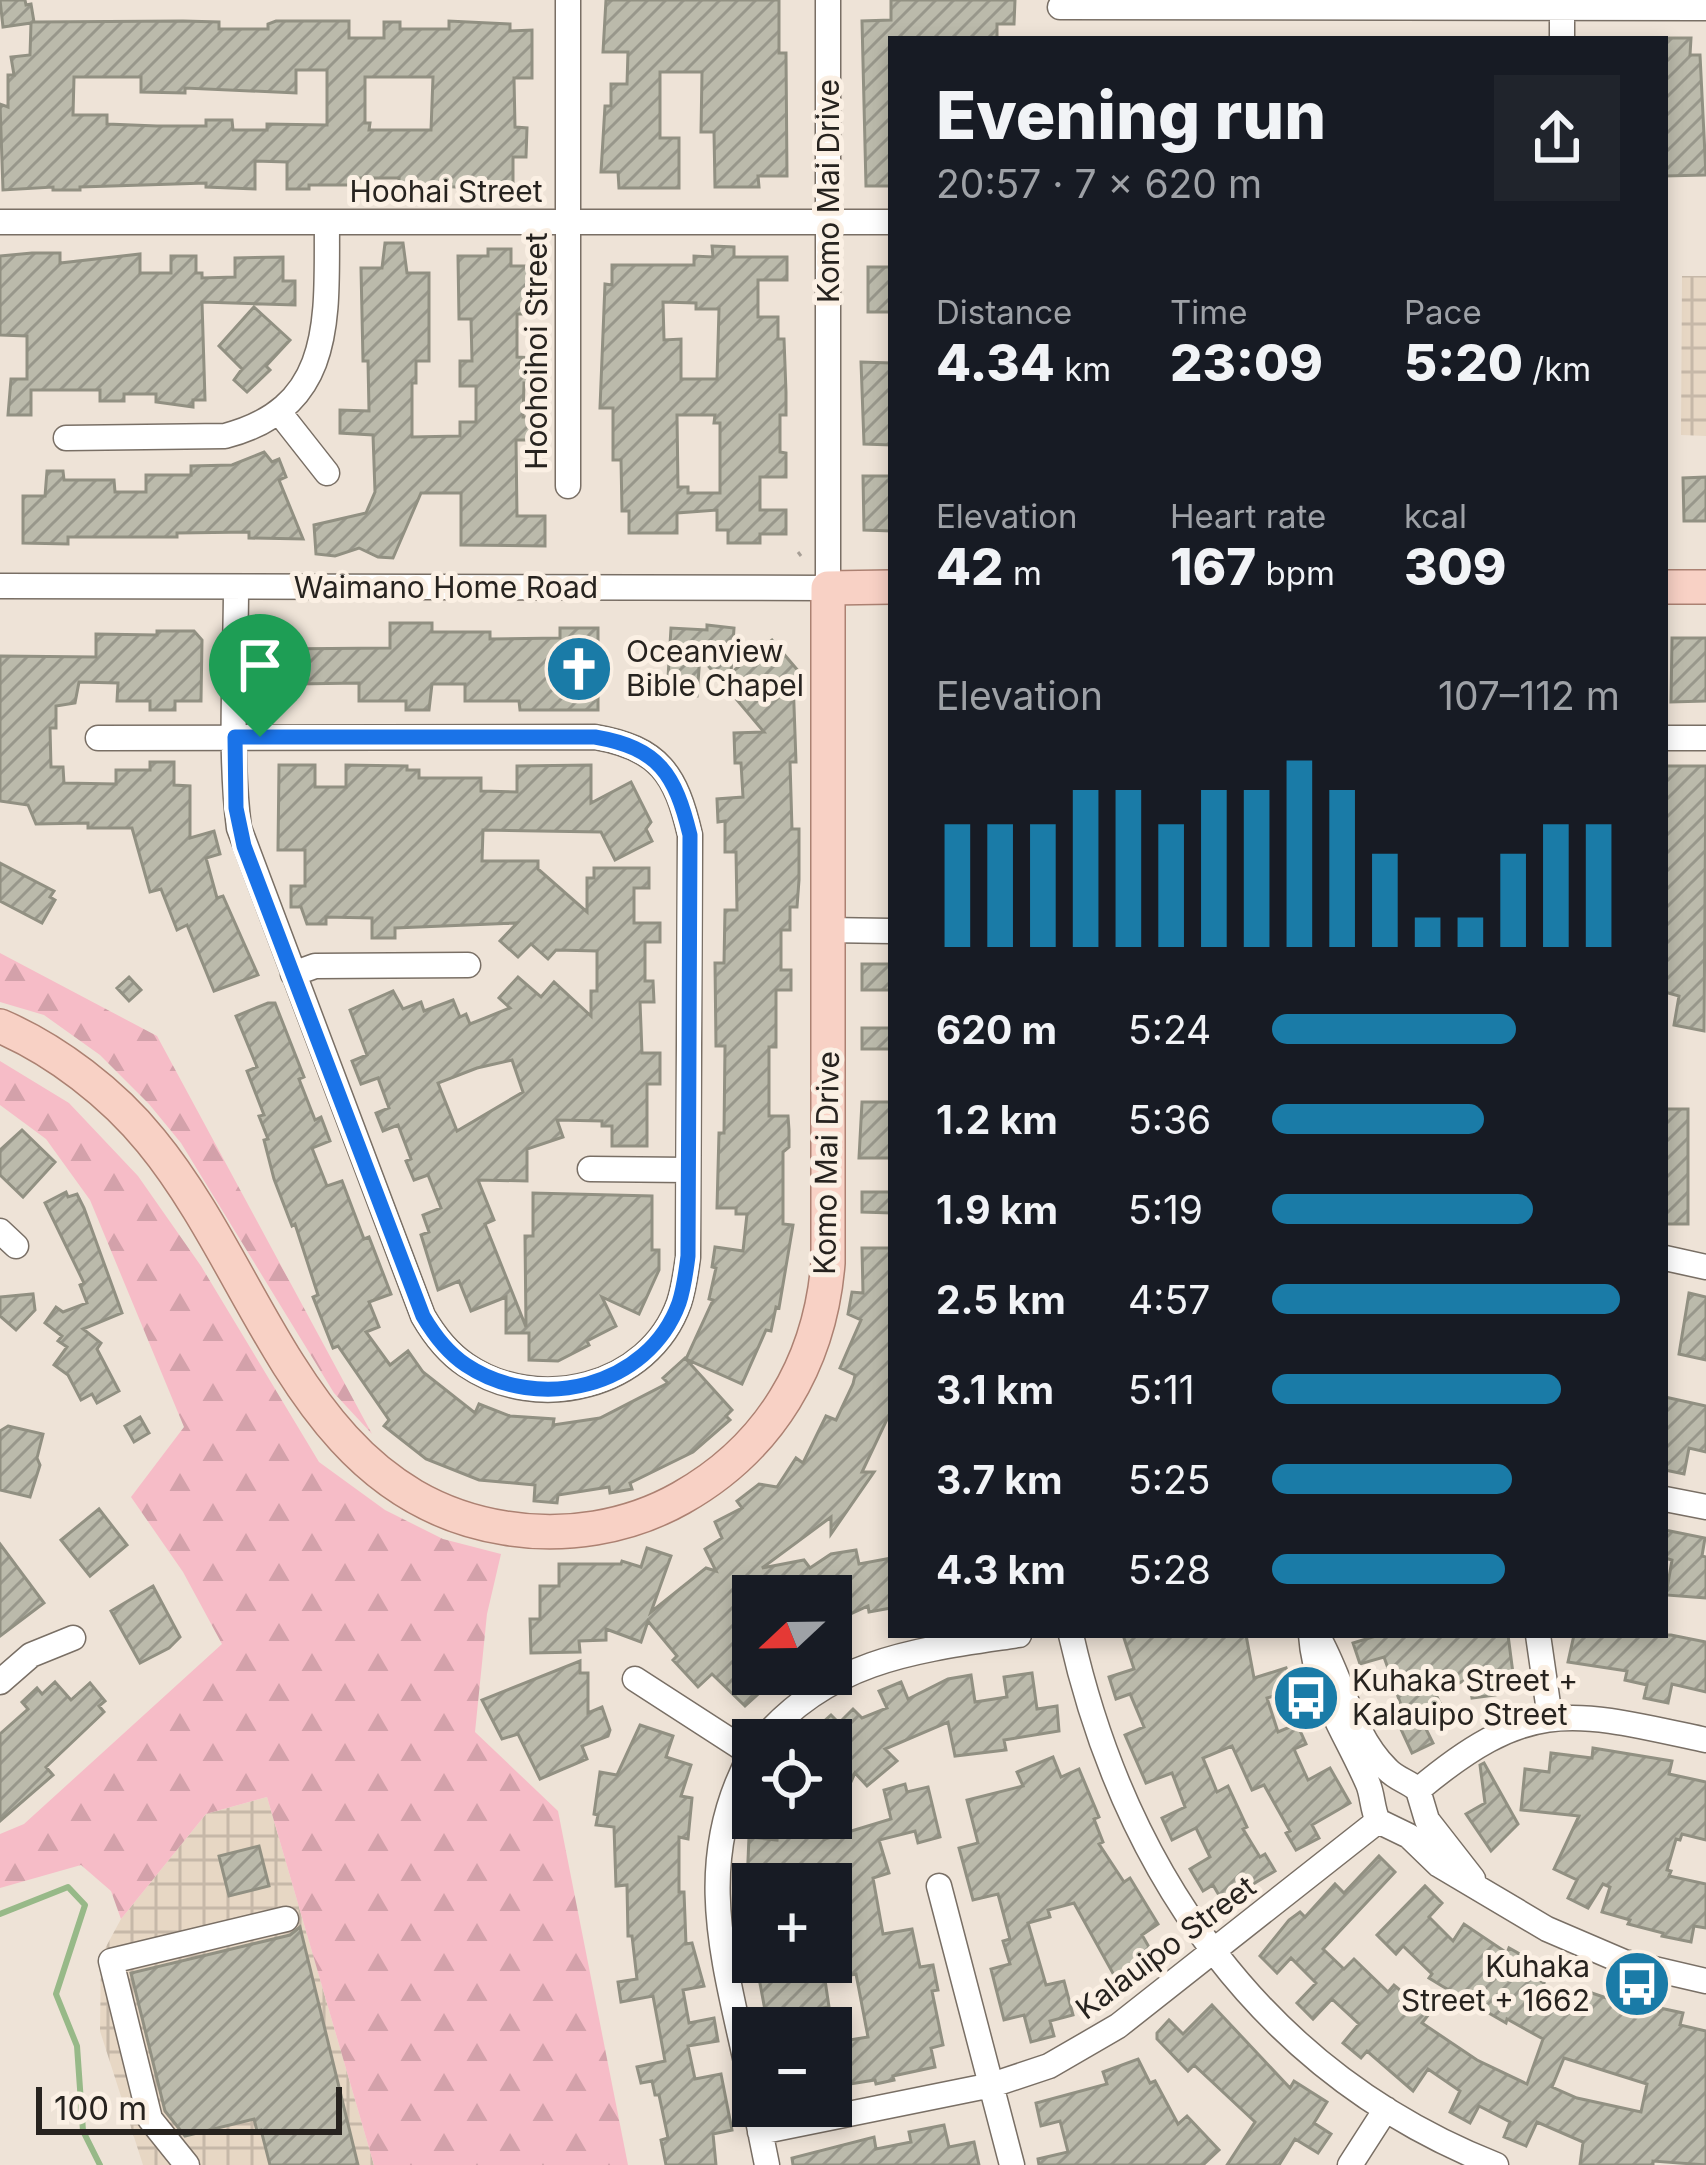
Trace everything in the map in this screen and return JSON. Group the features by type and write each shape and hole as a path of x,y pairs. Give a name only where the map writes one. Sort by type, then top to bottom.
{"main road":[{"name":"Waimano Home Road","path":"828,588 888,587"},
{"path":"1668,587 1706,587"},
{"name":"Komo Mai Drive","path":"0,1026 79,1074 151,1140 183,1184 310,1400 370,1468 424,1502 493,1526 552,1532 593,1528 670,1504 720,1473 777,1413 808,1357 826,1296 828,588"}],"street":[{"name":"Hoohoihoi Street","path":"568,0 568,486"},
{"name":"Komo Mai Drive","path":"828,0 828,588"},
{"path":"1562,4 1562,36"},
{"path":"1060,7 1562,4 1706,8"},
{"name":"Hoohai Street","path":"0,222 888,222"},
{"path":"66,438 226,436 279,412 305,383 323,342 326,222"},
{"path":"279,412 327,473"},
{"name":"Waimano Home Road","path":"0,586 828,588"},
{"path":"98,738 235,737 595,737 628,743 659,764 682,802 690,835 688,1170 684,1283 678,1306 650,1348 604,1379 561,1390 514,1387 490,1378 449,1351 423,1316 239,828 235,737 236,587"},
{"path":"1668,738 1706,738"},
{"path":"828,930 888,931"},
{"path":"293,974 315,966 468,965"},
{"path":"590,1169 688,1170"},
{"path":"1668,1259 1706,1267"},
{"path":"1668,1499 1706,1508"},
{"path":"785,1719 809,1696 872,1662 999,1638"},
{"path":"1072,1638 1100,1746 1129,1815 1173,1894 1214,1951 1300,2044 1386,2109 1496,2165"},
{"path":"1314,1638 1313,1661 1331,1715 1382,1818 1439,1865 1547,1929 1624,1962 1706,1981"},
{"path":"1315,1638 1378,1759 1414,1793 1439,1836 1478,1885"},
{"path":"1538,1638 1550,1718"},
{"path":"0,1682 31,1654 73,1639"},
{"path":"634,1679 732,1735"},
{"path":"1382,1818 1383,1786 1414,1793 1487,1738 1550,1718 1593,1718 1706,1740"},
{"path":"1382,1818 1414,1825 1414,1793"},
{"path":"732,1800 717,1848 715,1885 735,2007"},
{"name":"Kalauipo Street","path":"760,2132 992,2085 1048,2066 1085,2047 1382,1818"},
{"path":"939,1886 1012,2165"},
{"path":"187,2165 150,2119 111,1961 286,1919"},
{"path":"1350,2165 1386,2109"},
{"path":"759,2127 767,2165"}],"shaded area":[{"path":"1682,276 1706,276 1706,436 1681,435"},
{"path":"267,1797 374,2165 143,2165 100,2031 101,1956 121,1919 206,1814"}],"green space":[{"path":"0,953 157,1036 372,1434 334,1393 181,1143 149,1104 100,1055 44,1015 0,1002"},
{"path":"0,1061 69,1103 138,1176 201,1266 319,1462 385,1510 443,1539 501,1554 487,1614 475,1732 558,1811 628,2165 374,2165 267,1797 206,1814 121,1919 111,1891 81,1865 0,1888 0,1834 24,1824 222,1644 183,1572 131,1497 184,1427 90,1200 46,1139 0,1105"}],"building":[{"path":"0,0 25,0 26,5 31,4 34,22 219,22 219,29 268,29 276,21 349,21 349,38 384,38 384,22 400,22 400,29 449,29 449,21 510,24 510,31 532,30 532,78 514,78 515,127 527,128 526,157 513,157 513,185 473,188 399,184 399,178 355,178 355,185 287,189 287,162 255,161 255,189 206,187 206,183 3,190 0,104 8,107 8,75 14,75 11,57 30,55 31,23 3,27","holes":["296,70 327,70 327,125 267,124 267,130 233,130 232,120 206,120 206,126 157,126 107,124 107,115 73,115 74,77 141,77 141,92 185,93 185,88 296,93","365,77 433,77 431,130 369,130"]},
{"path":"606,0 779,0 779,53 786,53 787,176 758,176 759,187 715,187 714,132 701,132 702,72 660,72 660,138 679,138 679,188 619,188 618,172 601,172 605,106 611,106 611,84 627,84 628,52 603,52"},
{"path":"891,0 1015,0 1014,24 997,24 997,36 888,36 888,186 866,186 862,21 891,20"},
{"path":"1668,38 1691,38 1690,55 1700,55 1706,175 1668,176"},
{"path":"385,243 403,243 407,273 429,273 429,361 416,361 412,437 460,436 460,422 476,422 476,386 460,386 460,361 472,361 471,319 459,319 458,256 488,256 488,249 511,249 511,266 533,266 533,314 517,314 517,357 534,358 534,383 524,383 523,417 530,417 531,440 516,440 517,516 545,516 545,546 461,545 461,493 421,493 393,558 359,548 335,556 316,554 314,525 366,513 375,492 373,435 340,433 340,410 369,411 361,268 382,268"},
{"path":"712,246 734,247 734,257 787,257 787,280 758,280 758,317 778,317 778,339 784,339 786,392 786,415 780,415 780,452 786,453 786,477 760,477 760,510 786,510 786,534 760,534 760,543 728,543 728,530 717,530 717,510 677,513 677,533 629,533 629,511 622,511 621,460 613,460 613,408 600,408 605,284 612,285 612,265 694,265 694,256 713,257","holes":["663,302 719,309 717,379 681,379 681,339 664,340","677,415 715,415 714,423 720,423 720,493 688,493 688,487 678,487"]},
{"path":"60,253 60,263 140,254 140,273 171,273 171,256 196,256 196,273 202,273 202,278 235,277 235,258 283,257 283,281 295,281 295,305 202,302 205,400 193,400 193,407 156,402 156,394 124,394 124,401 100,401 100,390 31,390 31,415 8,415 11,379 27,379 27,336 0,335 0,256"},
{"path":"868,267 888,267 888,312 868,312"},
{"path":"254,307 290,340 266,366 270,370 247,392 234,380 242,369 219,346"},
{"path":"861,362 888,363 888,445 864,444"},
{"path":"264,452 272,462 279,459 286,477 279,480 303,539 249,538 249,532 177,533 177,537 68,537 68,544 23,543 23,496 45,496 47,471 63,471 64,480 114,480 115,492 146,492 146,475 191,475 191,466 232,465"},
{"path":"863,476 888,476 888,531 864,530"},
{"path":"1706,477 1706,521 1684,521 1683,478"},
{"path":"390,623 432,623 432,632 490,632 490,639 560,638 560,628 598,628 598,710 520,710 519,701 465,701 465,684 432,684 429,710 406,710 406,701 359,701 359,683 295,684 295,699 274,699 272,649 390,648"},
{"path":"707,625 734,628 731,673 772,640 800,673 793,678 796,762 790,762 792,829 799,829 799,880 797,907 790,907 790,930 781,930 781,970 791,970 791,990 776,990 776,1047 769,1047 769,1116 788,1116 783,1224 793,1225 779,1308 742,1384 686,1359 713,1300 709,1299 715,1247 743,1251 747,1214 736,1214 736,1208 717,1208 725,1046 716,1046 715,963 724,963 725,910 737,910 736,852 725,852 725,821 718,822 717,799 743,797 734,733 764,732 700,656 697,696 667,694 671,628 707,630"},
{"path":"157,631 194,631 202,640 201,701 175,701 175,710 150,710 150,701 117,701 118,683 79,682 75,703 56,706 56,728 50,728 51,767 63,767 64,783 116,784 116,770 150,770 150,762 174,762 174,785 190,786 190,838 214,831 220,854 206,858 217,898 223,896 258,975 214,991 187,925 177,930 161,889 150,892 132,828 36,824 28,805 0,801 0,656 96,657 96,634 157,635"},
{"path":"1672,638 1706,638 1706,701 1671,702"},
{"path":"279,765 315,765 315,787 346,787 346,765 407,766 407,770 419,770 419,778 481,778 481,791 517,792 517,766 591,765 591,803 631,782 651,822 646,829 652,841 615,860 601,832 483,830 482,861 538,861 538,869 587,912 587,878 594,878 594,868 649,868 649,888 634,888 634,923 660,923 660,942 645,942 645,981 653,981 654,1002 640,1002 642,1053 660,1053 660,1084 647,1084 647,1146 612,1146 612,1126 602,1126 602,1121 557,1120 563,1137 527,1149 527,1181 478,1180 494,1220 485,1224 526,1327 525,1236 533,1236 533,1193 652,1196 652,1250 659,1250 659,1270 639,1314 602,1297 616,1326 558,1361 529,1360 529,1333 506,1333 506,1297 471,1311 459,1281 438,1290 421,1235 429,1232 423,1215 441,1208 428,1175 414,1180 398,1125 383,1131 376,1113 389,1108 378,1078 361,1084 352,1061 367,1055 350,1010 393,991 403,1009 421,1002 424,1011 453,1000 460,1017 466,1014 470,1024 510,1008 499,998 518,977 541,997 554,982 591,1016 591,991 597,991 597,951 556,950 548,959 531,944 518,957 500,941 517,923 395,928 395,938 372,938 372,918 326,917 326,924 307,924 301,907 291,907 291,886 305,886 305,850 278,850","holes":["512,1060 523,1092 457,1131 438,1083"]},
{"path":"1668,766 1706,766 1704,1031 1674,1025 1679,996 1668,993"},
{"path":"0,863 54,891 50,897 55,900 42,923 0,901"},
{"path":"862,964 888,964 888,990 862,990"},
{"path":"129,977 141,990 129,1001 117,988"},
{"path":"275,1003 315,1120 321,1117 330,1141 312,1148 327,1186 342,1181 391,1294 369,1302 379,1327 366,1332 390,1365 408,1351 423,1372 475,1413 479,1404 510,1416 554,1419 553,1425 600,1418 668,1383 663,1378 685,1358 732,1410 726,1416 730,1420 693,1452 630,1483 632,1489 610,1493 609,1487 558,1495 557,1503 534,1501 535,1485 479,1480 426,1459 384,1426 389,1420 338,1346 333,1348 313,1297 318,1295 295,1224 292,1226 274,1179 259,1116 264,1115 247,1071 257,1067 236,1016"},
{"path":"862,1028 888,1028 888,1049 862,1049"},
{"path":"862,1102 888,1102 888,1158 859,1158"},
{"path":"1668,1109 1688,1109 1688,1224 1668,1224"},
{"path":"22,1130 55,1162 23,1197 0,1175 0,1150"},
{"path":"66,1192 68,1197 77,1194 84,1208 122,1313 83,1329 101,1343 97,1349 119,1391 97,1403 92,1394 81,1400 68,1375 54,1365 67,1347 58,1341 62,1336 45,1323 56,1307 63,1312 87,1303 80,1285 84,1283 45,1203"},
{"path":"862,1192 888,1192 888,1213 862,1212"},
{"path":"862,1248 888,1248 888,1417 862,1472 874,1472 831,1534 831,1517 762,1568 804,1560 810,1568 831,1554 856,1550 859,1564 888,1559 888,1609 869,1612 868,1606 852,1613 852,1575 732,1575 732,1693 712,1674 698,1687 673,1660 677,1656 648,1621 641,1642 606,1629 606,1640 579,1641 580,1652 531,1653 530,1619 540,1619 540,1586 559,1586 559,1564 622,1561 641,1567 647,1548 671,1556 651,1612 706,1568 716,1571 705,1549 722,1538 715,1522 742,1508 737,1501 759,1484 777,1487 796,1458 803,1463 826,1416 836,1420 855,1375 840,1368 861,1320 848,1314 852,1292 863,1293"},
{"path":"1689,1293 1706,1297 1706,1360 1679,1354"},
{"path":"33,1294 35,1310 16,1330 0,1316 0,1297"},
{"path":"1668,1398 1706,1406 1706,1452 1689,1448 1684,1474 1668,1471"},
{"path":"140,1417 149,1433 134,1442 125,1426"},
{"path":"8,1426 43,1434 30,1497 0,1490 0,1431"},
{"path":"99,1509 127,1545 90,1576 61,1540"},
{"path":"1668,1531 1705,1538 1706,1598 1668,1595 1672,1560 1668,1559"},
{"path":"0,1544 44,1603 0,1636"},
{"path":"153,1586 180,1637 140,1663 111,1611"},
{"path":"1671,1635 1706,1642 1706,1692 1672,1684 1668,1703 1644,1698 1647,1685 1625,1680 1627,1671 1568,1662 1573,1638"},
{"path":"1124,1638 1247,1638 1254,1678 1286,1668 1293,1690 1267,1698 1278,1732 1297,1724 1306,1744 1294,1749 1308,1780 1330,1768 1350,1803 1312,1825 1319,1838 1296,1850 1264,1785 1252,1790 1232,1746 1203,1758 1217,1792 1228,1786 1247,1827 1243,1829 1275,1871 1223,1902 1213,1885 1203,1891 1190,1869 1210,1857 1196,1828 1172,1840 1162,1818 1185,1807 1172,1773 1146,1783 1125,1735 1144,1727 1130,1694 1116,1699 1109,1677 1134,1669"},
{"path":"1369,1638 1508,1638 1514,1681 1493,1683 1495,1695 1472,1698 1469,1678 1436,1695 1446,1715 1424,1725 1433,1743 1412,1753 1392,1710 1401,1705 1384,1657 1360,1664 1353,1643"},
{"path":"580,1661 580,1673 588,1673 588,1713 602,1707 608,1736 582,1746 587,1759 540,1779 518,1734 502,1739 482,1700"},
{"path":"1032,1673 1037,1709 1057,1706 1059,1731 1004,1740 1006,1750 955,1756 948,1722 885,1749 897,1761 867,1786 855,1773 852,1780 852,1719 843,1719 853,1709 862,1718 887,1708 879,1691 901,1682 908,1699 948,1679 971,1675 975,1702 1007,1697 1004,1677"},
{"path":"55,1682 71,1700 90,1683 105,1701 99,1706 104,1712 46,1767 53,1775 0,1821 0,1734 28,1709 22,1702 37,1688 42,1694"},
{"path":"734,1695 757,1695 745,1706"},
{"path":"640,1725 673,1736 666,1757 691,1765 681,1796 692,1798 688,1839 679,1837 679,1892 684,1892 686,1944 692,1943 704,1986 683,1990 689,2023 714,2018 718,2041 688,2046 695,2079 721,2074 732,2130 713,2134 716,2165 666,2165 661,2140 668,2138 659,2095 652,2081 641,2083 637,2067 665,2061 653,1996 621,2002 618,1982 637,1979 632,1936 628,1936 627,1885 616,1886 614,1827 596,1825 598,1815 594,1814 600,1772 617,1775"},
{"path":"1593,1748 1672,1761 1669,1774 1706,1782 1706,1840 1682,1834 1676,1839 1667,1870 1669,1876 1706,1884 1706,1928 1694,1926 1691,1942 1602,1912 1610,1887 1603,1884 1588,1908 1568,1898 1577,1880 1554,1869 1579,1816 1521,1810 1525,1769 1549,1772 1551,1753 1592,1758"},
{"path":"1053,1757 1061,1777 1079,1769 1099,1817 1094,1819 1103,1842 1099,1844 1124,1882 1130,1878 1158,1924 1142,1935 1153,1954 1115,1977 1074,1903 1048,1910 1050,1917 1028,1923 1046,1985 1064,1981 1073,2015 1050,2021 1054,2036 1031,2042 1024,2015 1004,2020 991,1969 1010,1964 1003,1941 1010,1939 998,1894 973,1900 959,1848 978,1843 967,1800 1023,1786 1017,1772"},
{"path":"1484,1763 1518,1824 1491,1851 1466,1814 1485,1803 1480,1765"},
{"path":"905,1784 907,1792 928,1787 940,1837 918,1843 915,1831 879,1840 889,1873 873,1878 883,1934 912,1929 920,1967 933,1965 938,1990 932,1991 943,2045 931,2048 935,2067 876,2084 875,2080 852,2084 852,2040 868,2037 856,1974 852,1975 852,1863 748,1863 749,1839 852,1839 852,1831 891,1819 884,1790"},
{"path":"259,1846 269,1886 229,1896 219,1856"},
{"path":"1379,1856 1395,1872 1323,1949 1344,1969 1354,1959 1388,1992 1394,1985 1429,2014 1422,2023 1477,2060 1527,2084 1543,2039 1429,1978 1432,1974 1403,1946 1396,1954 1377,1935 1425,1886 1442,1903 1429,1917 1453,1941 1464,1924 1507,1953 1509,1948 1534,1962 1527,1973 1544,1983 1538,1994 1570,2006 1577,1988 1627,2005 1629,2001 1683,2013 1680,2025 1706,2031 1706,2165 1653,2161 1653,2165 1580,2165 1583,2142 1537,2122 1526,2146 1504,2137 1510,2122 1479,2106 1470,2123 1450,2112 1460,2091 1428,2069 1413,2091 1367,2051 1361,2058 1343,2043 1359,2024 1332,1999 1313,2019 1297,2003 1316,1983 1291,1958 1277,1973 1260,1956 1289,1920 1300,1912 1305,1917 1335,1884 1344,1893","holes":["1564,2058 1647,2084 1641,2112 1577,2098 1552,2087"]},
{"path":"300,1927 358,2165 270,2165 254,2119 185,2136 165,2111 131,1973 290,1935"},
{"path":"760,1983 825,1983 829,2007 764,2007"},
{"path":"1212,2005 1290,2088 1294,2081 1327,2102 1314,2123 1331,2134 1318,2153 1295,2139 1279,2165 1227,2165 1255,2122 1194,2065 1188,2071 1157,2039 1169,2020 1183,2034"},
{"path":"1138,2059 1178,2124 1187,2116 1219,2150 1203,2165 1039,2165 1038,2159 1068,2152 1060,2121 1041,2126 1036,2103 1107,2084 1103,2072"},
{"path":"944,2125 949,2147 974,2142 979,2165 793,2165 792,2158 874,2137 876,2149 911,2142 909,2132"}],"waterway":[{"path":"0,1914 68,1887 85,1905 56,1994 77,2046 83,2131 100,2165"}],"place":[{"name":"Oceanview Bible Chapel","path":"579,669"},
{"name":"Kuhaka Street + Kalauipo Street","path":"1306,1698"},
{"name":"Kuhaka Street + 1662","path":"1637,1984"}],"route":[{"path":"235,737 260,737 595,737 644,750 671,780 690,835 688,1256 678,1306 650,1348 622,1370 561,1390 514,1387 466,1365 434,1335 423,1316 244,846 236,808 235,737"}]}
